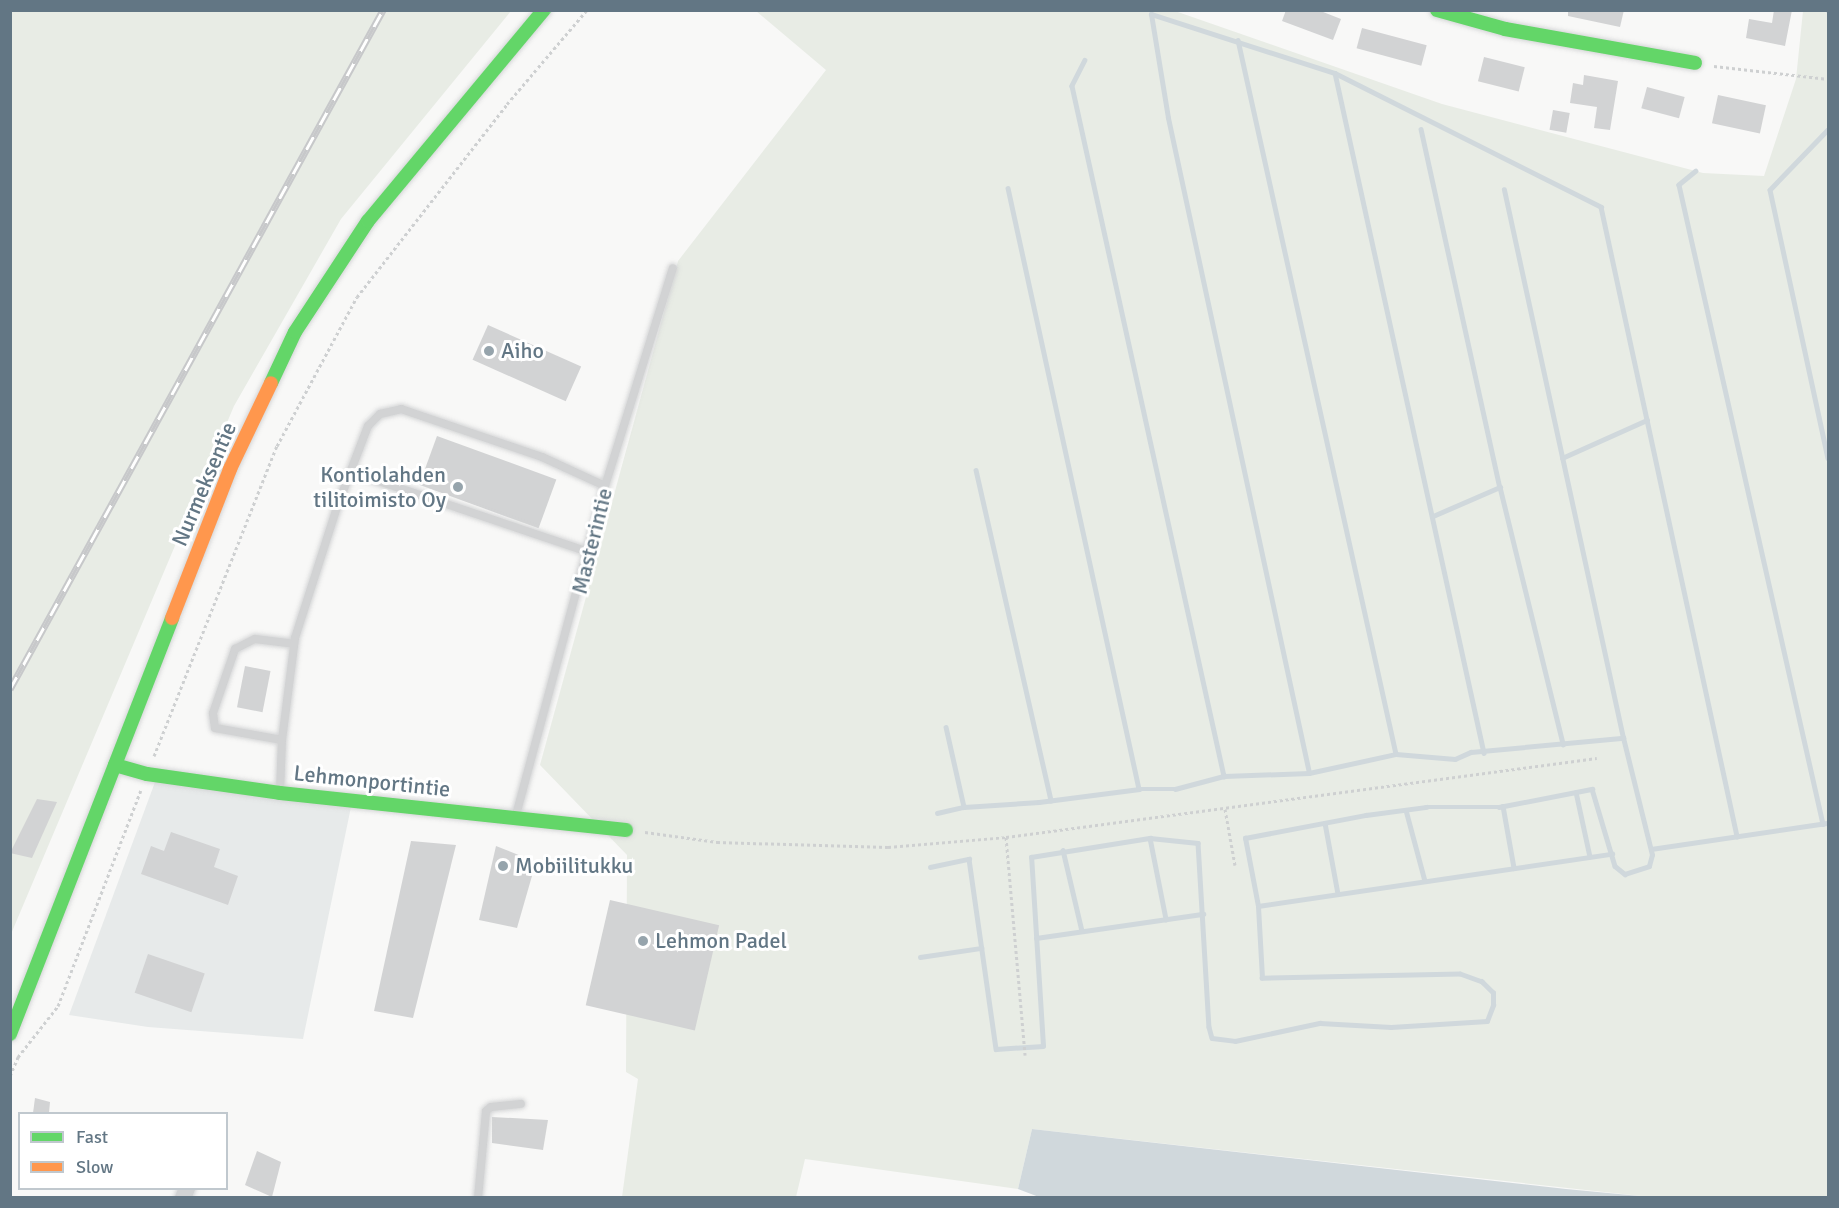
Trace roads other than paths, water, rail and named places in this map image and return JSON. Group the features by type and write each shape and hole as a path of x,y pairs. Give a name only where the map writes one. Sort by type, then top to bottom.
{"street":[{"name":"Nurmeksentie","path":"10,1034 230,469 295,332 368,221 544,10"},
{"path":"1437,10 1505,29 1695,63"},
{"name":"Lehmonportintie","path":"115,765 147,774 280,792 627,830"}],"lane":[{"name":"Masterintie","path":"515,816 605,486 673,268"},
{"path":"280,792 282,740 294,644 368,426 380,414 401,409 542,457 605,486"},
{"path":"352,472 588,552"},
{"path":"282,740 215,728 213,712 235,649 255,639 294,644"},
{"path":"478,1197 486,1112 491,1107 522,1104"}],"waterway":[{"path":"1309,773 1168,118 1151,14 1335,73 1601,207 1737,836"},
{"path":"1238,40 1396,754"},
{"path":"1085,60 1072,86 1224,776"},
{"path":"1335,73 1484,753"},
{"path":"1421,129 1500,487 1563,744"},
{"path":"1828,130 1770,190 1828,458"},
{"path":"1696,171 1679,185 1823,824"},
{"path":"1008,188 1139,789"},
{"path":"930,867 969,859 996,1049 1043,1046 1031,857 1150,838 1198,843 1209,1027 1212,1038 1235,1041 1320,1023 1391,1027 1487,1021 1493,1005 1493,993 1482,982 1460,974 1262,978 1258,906 1245,838 1366,815 1426,807 1499,807 1592,789 1615,866 1625,874 1649,866 1652,855 1623,738 1504,190"},
{"path":"1562,458 1647,420"},
{"path":"976,470 1051,801"},
{"path":"1433,516 1500,487"},
{"path":"946,727 964,807"},
{"path":"937,813 964,807 1039,802 1139,789 1175,789 1224,776 1309,773 1396,754 1455,759 1471,752 1623,738"},
{"path":"1576,792 1590,857"},
{"path":"1503,806 1514,868"},
{"path":"1406,810 1425,881"},
{"path":"1325,823 1338,894"},
{"path":"1651,849 1828,823"},
{"path":"1150,838 1166,919"},
{"path":"1063,850 1082,931"},
{"path":"1258,906 1612,854"},
{"path":"1036,938 1203,914"},
{"path":"920,957 981,948"}],"railway":[{"path":"10,689 383,10"}],"place":[{"name":"Aiho","path":"489,351"},
{"name":"Kontiolahden tilitoimisto Oy","path":"458,487"},
{"name":"Mobiilitukku","path":"503,866"},
{"name":"Lehmon Padel","path":"643,941"}]}
